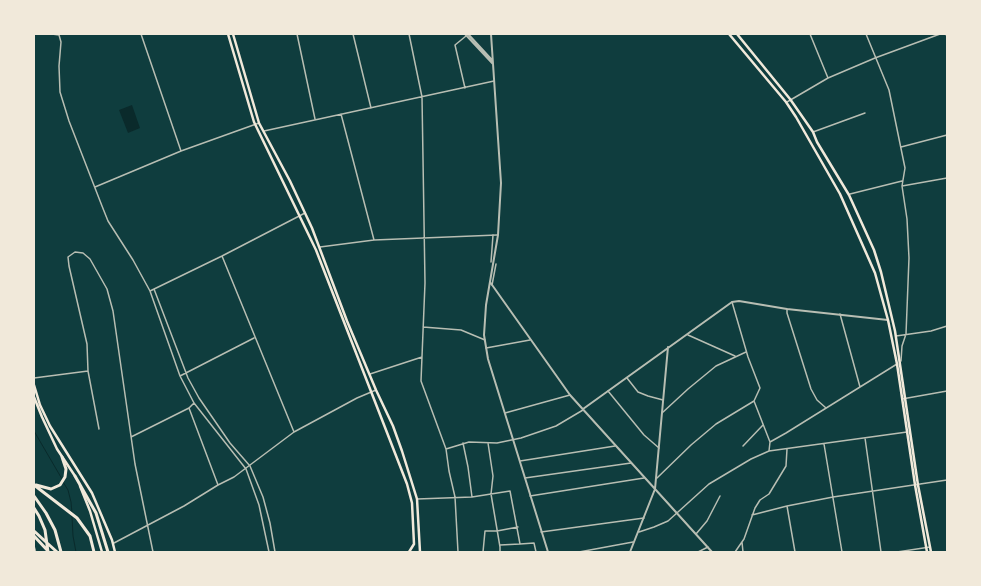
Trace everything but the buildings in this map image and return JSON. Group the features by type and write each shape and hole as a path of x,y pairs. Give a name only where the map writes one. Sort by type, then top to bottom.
{"highway":[{"path":"34,485 47,489 57,487 63,482 66,469 62,457"},
{"path":"75,476 96,513 108,552"},
{"path":"34,485 63,507 86,529 90,536 94,552"},
{"path":"34,496 46,513 55,530 61,552"},
{"path":"34,508 45,530 48,552"},
{"path":"34,531 57,552"},
{"path":"34,536 45,546 48,552"}],"main road":[{"path":"228,34 258,124 327,278 407,484 412,503 414,544 409,552"},
{"path":"233,34 258,124 305,213 320,247 347,320 404,454 417,499 420,551"},
{"path":"729,34 786,102 840,194 874,273 888,320 891,342 897,364 907,432 928,547 931,552"},
{"path":"737,34 790,99 813,132 817,142 849,195 874,250 892,312 901,361 917,485"},
{"path":"891,342 896,336"},
{"path":"34,384 40,405 50,426 92,493 113,543 115,552"},
{"path":"34,397 46,426 62,457 75,476 90,511 102,552"},
{"path":"927,552 928,547"},
{"path":"412,549 416,548 420,551"}],"street":[{"path":"52,34 59,35 61,42 59,66 60,92 69,121 108,221 136,265 150,291 180,376 194,404 246,469 259,505 268,552"},
{"path":"141,34 181,151"},
{"path":"297,34 315,119"},
{"path":"354,34 371,108"},
{"path":"409,34 422,97 425,238 422,381 446,449 455,497 458,552"},
{"path":"465,88 456,45 467,34"},
{"path":"467,34 492,61"},
{"path":"467,34 494,66"},
{"path":"491,34 501,183 498,235 484,321 485,340 488,359 548,552"},
{"path":"810,34 828,78"},
{"path":"866,34 889,90 905,168 902,186 907,219 909,258 906,334 902,346 901,361"},
{"path":"786,102 828,78 875,58 940,34"},
{"path":"263,131 494,81"},
{"path":"813,132 866,113"},
{"path":"341,114 374,240"},
{"path":"94,187 181,151 258,124"},
{"path":"901,147 947,135"},
{"path":"902,186 947,178"},
{"path":"849,195 902,181"},
{"path":"150,291 305,213"},
{"path":"491,262 493,235"},
{"path":"320,247 374,240 498,235"},
{"path":"99,428 88,371 87,344 69,266 68,257 75,252 83,253 90,259 107,289 114,311 137,476 153,552"},
{"path":"222,256 254,338 294,432"},
{"path":"492,285 496,264"},
{"path":"490,282 570,395 712,552"},
{"path":"154,289 186,373 199,398 230,443 250,466 263,497 270,523 275,552"},
{"path":"446,449 463,443 497,443 513,440 539,433 556,426 583,410 732,302 739,301 787,309 888,320"},
{"path":"656,478 716,424 754,401 760,388 746,352 732,302"},
{"path":"787,309 811,389 818,400 826,408"},
{"path":"840,314 860,387"},
{"path":"896,336 931,331 947,326"},
{"path":"423,327 461,330 485,340"},
{"path":"686,334 735,356"},
{"path":"180,376 254,338"},
{"path":"486,348 530,340"},
{"path":"630,552 655,489 668,347"},
{"path":"662,413 716,366 746,352"},
{"path":"370,374 422,357"},
{"path":"770,442 897,364"},
{"path":"34,378 88,371"},
{"path":"626,378 638,392 663,400"},
{"path":"113,543 184,506 234,477 294,432 345,404 376,390"},
{"path":"608,391 644,434 659,448"},
{"path":"902,399 947,391"},
{"path":"505,413 570,395"},
{"path":"754,401 770,442 769,451"},
{"path":"131,437 189,408 194,404"},
{"path":"189,408 218,485"},
{"path":"743,446 763,425"},
{"path":"637,532 668,521 709,484 751,459 769,451 907,432"},
{"path":"864,438 881,552"},
{"path":"463,443 472,497"},
{"path":"488,443 493,476 491,494 500,552"},
{"path":"824,444 842,552"},
{"path":"520,461 615,446"},
{"path":"735,552 742,542 752,515 760,500 769,494 786,466 787,449"},
{"path":"525,478 631,463"},
{"path":"530,496 644,478"},
{"path":"752,515 833,497 947,480"},
{"path":"417,499 472,497 510,491 520,544"},
{"path":"696,534 707,521 720,496"},
{"path":"787,506 795,552"},
{"path":"541,532 644,518"},
{"path":"483,552 485,531 497,531 518,527"},
{"path":"579,552 633,542"},
{"path":"742,542 743,552"},
{"path":"500,545 534,543 536,552"},
{"path":"698,552 708,547"},
{"path":"897,552 928,547"}],"lane":[{"path":"34,546 36,552"}],"water":[{"path":"132,105 140,128 128,133 119,110"}],"waterway":[{"path":"34,431 62,479"},
{"path":"63,482 68,490 72,513"},
{"path":"72,516 73,536 76,552"}]}
